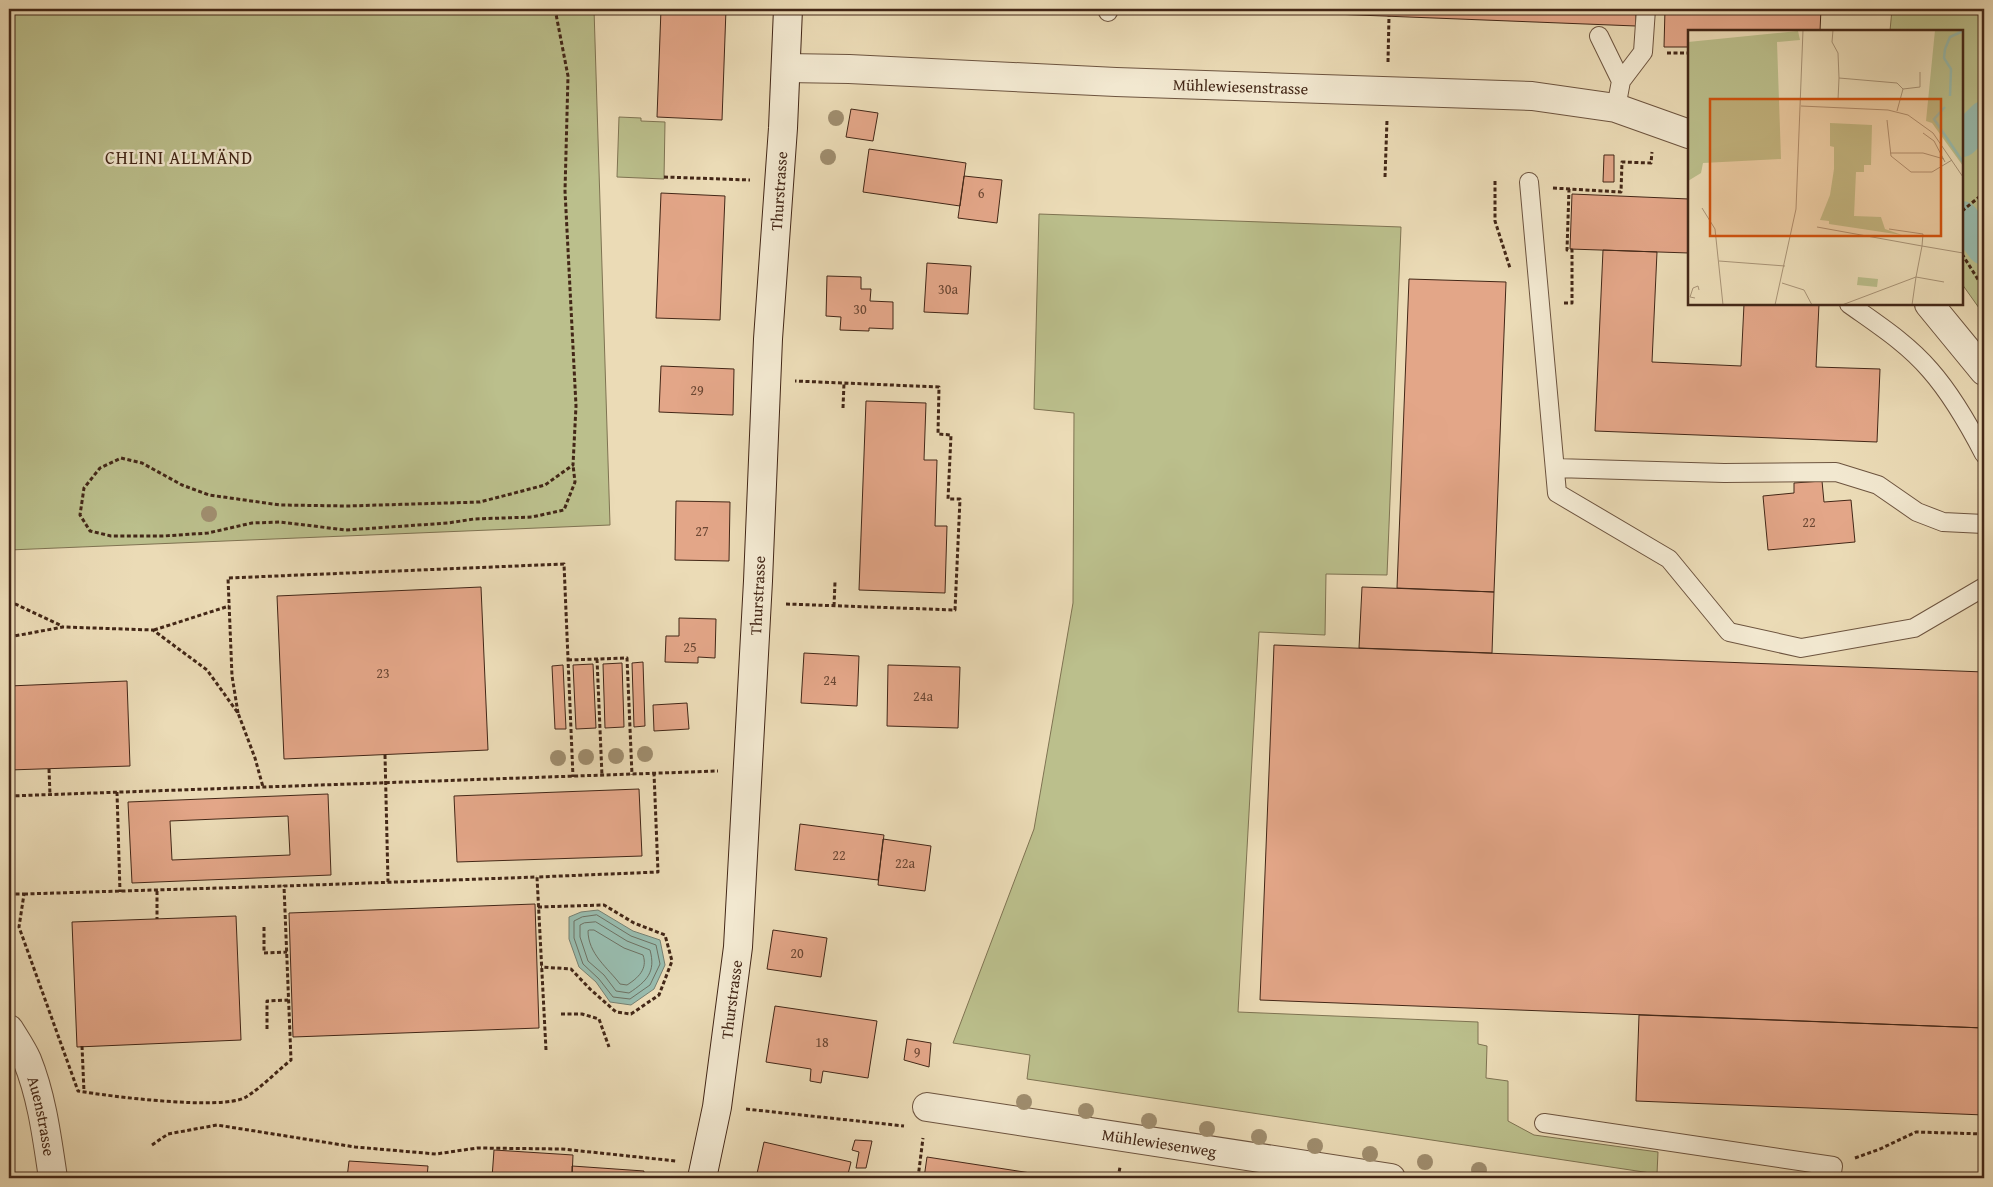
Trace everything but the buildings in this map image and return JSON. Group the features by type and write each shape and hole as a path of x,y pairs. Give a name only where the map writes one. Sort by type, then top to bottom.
{"street":[{"name":"Thurstrasse","path":"693,1170 717,1107 738,947 757,603 768,339 786,68 788,9"},
{"name":"Mühlewiesenstrasse","path":"786,68 859,69 1135,83 1532,96 1616,108 1688,134"},
{"path":"1931,305 1984,371"},
{"name":"Auenstrasse","path":"9,1029 26,1059 40,1106 44,1120 52,1178"},
{"name":"Mühlewiesenweg","path":"926,1118 1391,1178"}],"lane":[{"path":"1616,108 1621,81 1643,52 1646,9"},
{"path":"1600,36 1621,81"},
{"path":"1529,184 1557,493 1669,559 1729,632 1801,648 1914,628 1984,587"},
{"path":"1850,305 1890,333 1930,369 1966,420 1984,454"},
{"path":"1555,468 1724,474 1836,472 1878,484 1916,512 1943,522 1984,524"},
{"path":"1544,1124 1832,1172"}],"path":[{"path":"555,9 568,76 564,191 576,406 573,464 575,482 564,510 532,517 474,519 448,524 346,530 280,522 252,524 208,534 111,536 90,531 80,515 84,488 100,468 121,458 142,463 182,485 209,495 280,504 347,506 480,502 545,484 573,464"},
{"path":"1529,184 1621,192 1622,162 1651,164 1655,121"},
{"path":"664,177 779,181"},
{"path":"1963,210 1984,193"},
{"path":"1963,256 1984,289"},
{"path":"757,603 955,610 956,601 960,499 948,499 951,434 938,434 939,387 766,379"},
{"path":"843,408 844,383"},
{"path":"263,787 255,758 238,714 232,676 228,578 564,564 573,777"},
{"path":"834,606 835,582"},
{"path":"9,601 63,627"},
{"path":"9,637 63,627 153,630 229,606"},
{"path":"153,630 206,670 238,714"},
{"path":"568,660 626,658 632,774"},
{"path":"597,659 602,776"},
{"path":"385,754 388,882"},
{"path":"49,769 50,794"},
{"path":"9,796 748,770"},
{"path":"9,894 157,891 658,872 654,774"},
{"path":"118,792 120,892"},
{"path":"537,877 546,1050"},
{"path":"24,894 20,927 78,1091 133,1098 211,1103 245,1098 291,1060 284,886"},
{"path":"157,891 157,919"},
{"path":"538,907 604,904 634,924 665,935 672,961 659,994 631,1014 616,1012 571,969 541,967"},
{"path":"264,927 264,953 287,952"},
{"path":"267,1029 267,1001 288,1000"},
{"path":"561,1014 582,1014 599,1019 609,1047"},
{"path":"82,1046 84,1092"},
{"path":"717,1107 926,1118 918,1178"},
{"path":"152,1145 168,1134 217,1124 355,1147 436,1154 476,1148 562,1149 693,1170"},
{"path":"1832,1172 1916,1132 1984,1134"},
{"path":"1982,1178 1984,1162"}],"green space":[{"path":"9,9 594,9 610,525 9,550"},
{"path":"1892,9 1984,9 1984,315 1963,285 1963,30 1890,30"},
{"path":"619,117 641,118 641,121 665,122 664,179 617,177"},
{"path":"1039,214 1401,227 1387,575 1326,574 1325,635 1259,632 1238,1012 1478,1022 1478,1044 1487,1046 1486,1078 1508,1081 1508,1121 1534,1135 1658,1152 1657,1174 1027,1079 1030,1055 953,1043 1034,829 1073,603 1074,413 1034,409"}],"water":[{"path":"598,910 633,931 660,940 665,965 654,989 631,1005 610,1002 596,982 579,967 569,939 569,917 581,912"}],"waterway":[{"path":"1963,139 1984,118"},
{"path":"1963,219 1984,248"}],"district":[{"name":"CHLINI ALLMÄND","path":"179,158"}]}
